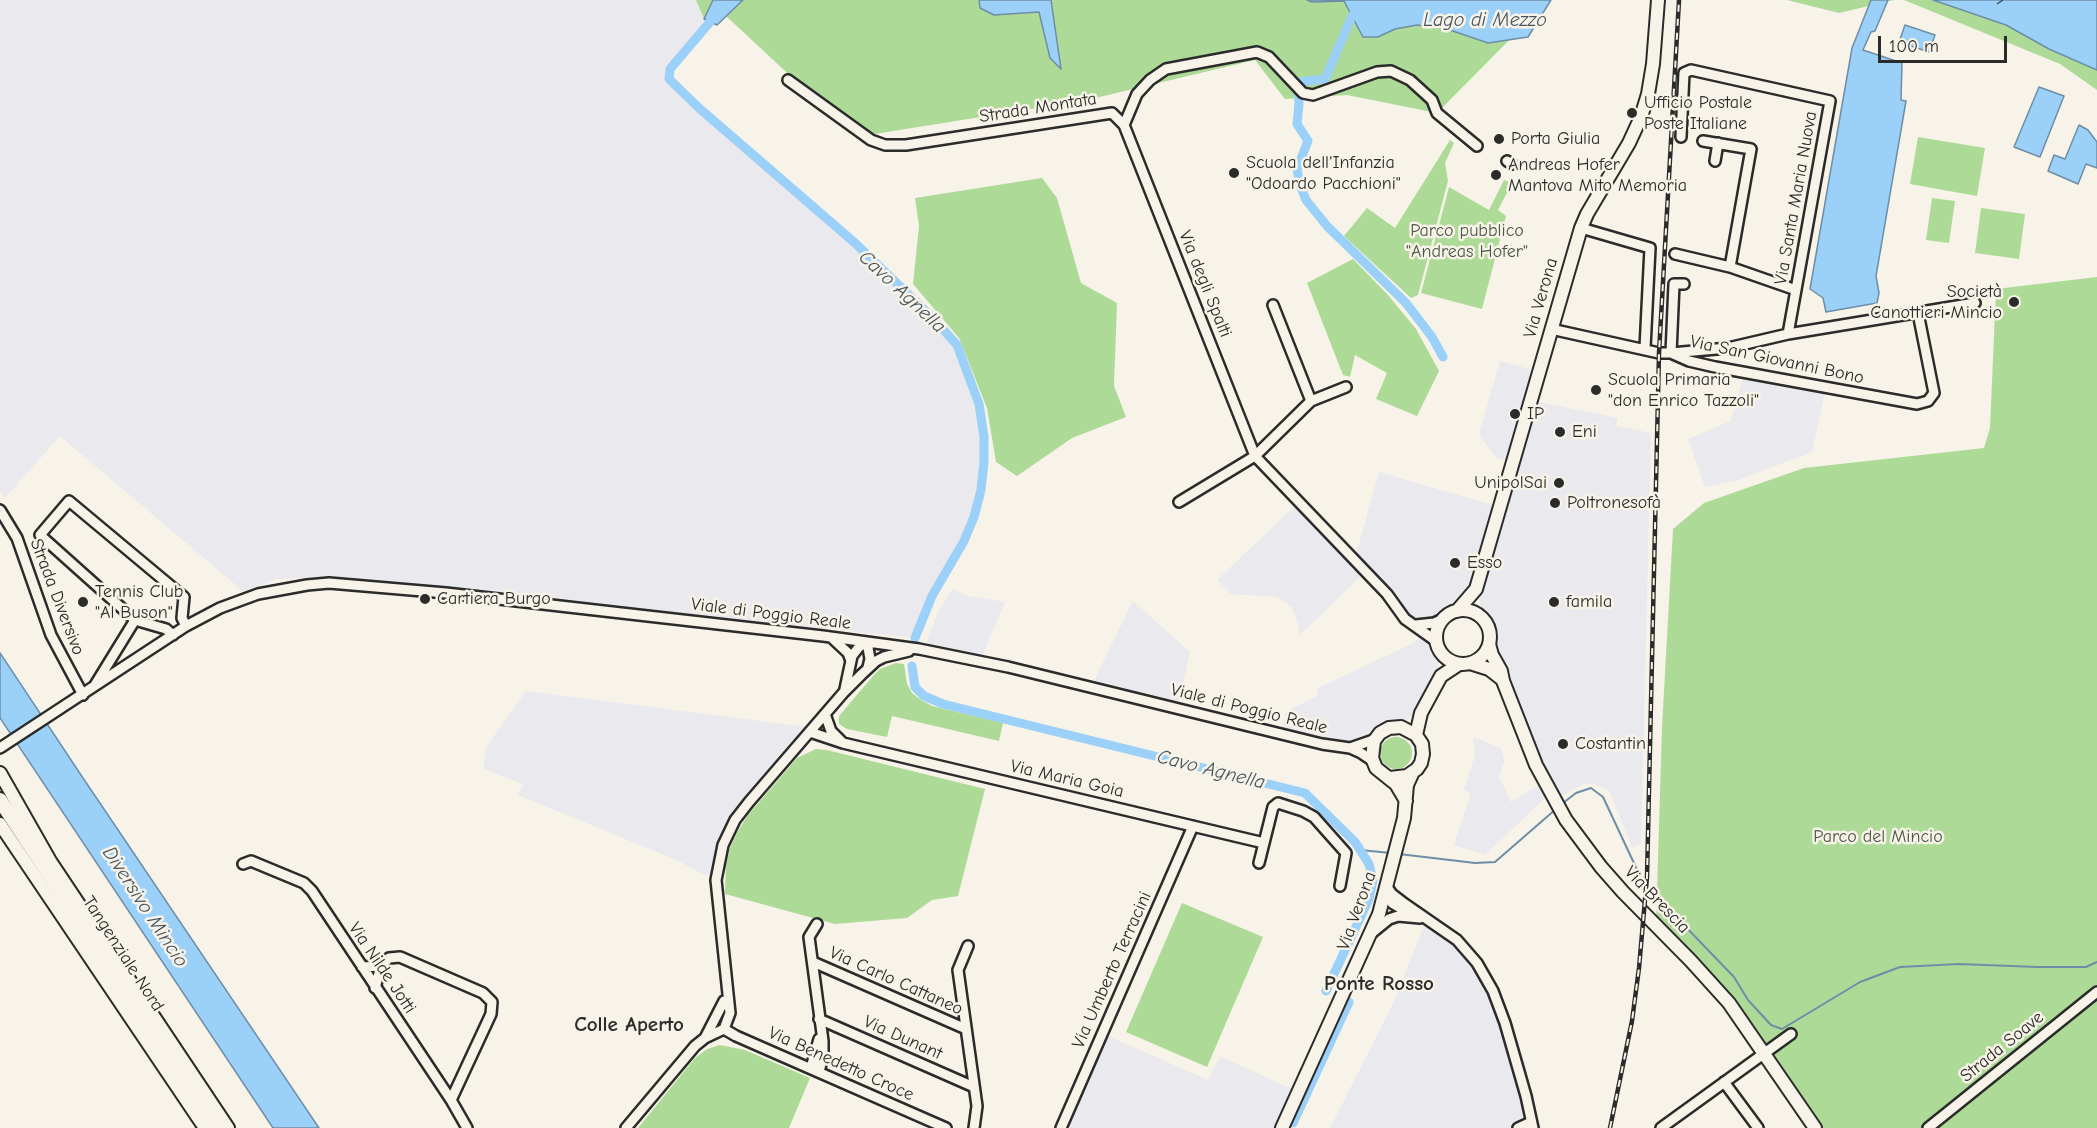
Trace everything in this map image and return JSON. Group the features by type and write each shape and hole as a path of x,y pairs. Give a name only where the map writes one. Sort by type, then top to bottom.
{"highway":[{"name":"Tangenziale Nord","path":"0,800 217,1128"}],"main road":[{"name":"Via Verona","path":"1483,619 1478,607 1476,589 1581,228 1641,117 1651,79 1658,0"},
{"name":"Via Verona","path":"1457,611 1476,589"},
{"path":"1416,735 1420,713 1441,676 1442,655 1436,641 1438,626 1443,619 1457,611 1475,613 1488,627 1489,644 1483,655 1441,676"},
{"name":"Via Brescia","path":"1489,644 1536,765 1564,817 1601,867 1729,1003 1815,1128"},
{"path":"1442,655 1450,661 1489,669 1503,681"},
{"path":"1406,801 1396,784 1376,768 1372,748 1380,733 1389,728 1401,727 1420,713"},
{"path":"1390,778 1402,778 1412,774 1421,763 1423,754 1422,744 1416,735 1401,727"},
{"path":"0,773 50,861 228,1128"},
{"name":"Via Verona","path":"1285,1125 1370,936 1386,890 1406,801 1407,785 1412,774"},
{"path":"0,824 205,1128"}],"street":[{"path":"1124,125 1137,94 1150,80 1166,69 1257,52 1269,57 1303,93 1313,95 1377,72 1391,71 1410,80 1432,100 1437,113 1477,146"},
{"name":"Via Santa Maria Nuova","path":"1681,137 1684,73 1690,70 1830,101 1788,334"},
{"name":"Strada Montata","path":"788,80 871,140 885,145 906,145 1112,113 1124,125"},
{"name":"Via degli Spalti","path":"1124,125 1255,456 1387,594 1406,619 1436,641"},
{"path":"1703,141 1751,149 1731,267"},
{"path":"1715,161 1718,143"},
{"path":"1581,228 1650,248 1645,348"},
{"path":"1675,254 1731,267 1796,290"},
{"path":"1671,353 1674,284 1684,284"},
{"name":"Via San Giovanni Bono","path":"1551,328 1659,353 1671,353 1728,348 1788,334 1975,303"},
{"path":"1273,305 1311,401"},
{"name":"Via San Giovanni Bono","path":"1671,353 1689,361 1715,367 1917,404 1928,401 1934,393 1918,313"},
{"path":"1179,502 1255,456 1311,401 1346,387"},
{"path":"173,635 166,629 135,620 40,535 69,501 184,597 182,618 186,626"},
{"name":"Strada Diversivo","path":"0,510 17,538 51,635 83,695"},
{"name":"Viale di Poggio Reale","path":"0,748 186,626 220,608 258,594 329,583 446,593 919,649 1008,667 1322,744 1350,748 1373,761"},
{"path":"1416,625 1434,623 1443,619"},
{"name":"Viale di Poggio Reale","path":"92,689 135,620"},
{"path":"830,637 848,653 851,661"},
{"path":"844,692 851,661 859,647 867,642 870,658 868,668"},
{"path":"626,1128 694,1046 724,1029 730,1013 716,880 723,845 741,811 844,692 868,668 892,654 919,649"},
{"path":"825,714 831,731 843,743"},
{"name":"Via Maria Goia","path":"810,732 843,743 1264,843"},
{"name":"Viale di Poggio Reale","path":"1350,748 1376,739"},
{"path":"1259,863 1273,807 1278,803 1314,817 1346,853 1340,886"},
{"name":"Via Umberto Terracini","path":"1061,1128 1193,826"},
{"name":"Via Nilde Jotti","path":"243,864 251,861 304,883 312,891 452,1100 467,1128"},
{"path":"1386,890 1420,918 1457,940 1477,963 1493,991 1517,1062 1532,1125 1518,1128"},
{"path":"1370,936 1389,919 1404,915 1420,918"},
{"path":"815,1070 821,1031 809,937 817,924"},
{"path":"968,946 958,970 976,1106 974,1128"},
{"path":"375,988 381,966 390,958 400,957 483,993 492,1002 492,1014 452,1100"},
{"name":"Via Carlo Cattaneo","path":"813,962 966,1029"},
{"path":"362,967 381,966"},
{"path":"705,1038 728,990"},
{"name":"Strada Soave","path":"1928,1128 2097,992"},
{"path":"724,1001 725,1012 720,1026 724,1029"},
{"name":"Via Dunant","path":"819,1019 974,1087"},
{"name":"Via Benedetto Croce","path":"724,1029 946,1128"},
{"path":"1661,1128 1791,1034"},
{"path":"1724,1082 1758,1128"}],"shaded area":[{"name":"Cartiera Burgo","path":"0,0 696,0 704,19 710,22 670,69 669,79 699,108 855,243 934,319 957,345 979,404 984,437 984,462 981,490 974,517 964,541 932,596 915,638 325,577 277,579 244,592 60,436 5,498 0,491"},
{"path":"1500,361 1536,371 1508,460 1497,458 1479,435"},
{"path":"1743,378 1825,392 1812,452 1735,481 1705,487 1688,439 1731,421"},
{"path":"1534,401 1618,418 1616,426 1651,433 1641,844 1632,847 1610,793 1606,789 1592,783 1585,784 1558,797 1540,765 1491,643 1489,624 1484,618 1481,606 1478,590"},
{"path":"1379,472 1496,506 1474,587 1456,609 1448,611 1442,617 1416,622 1407,617 1355,558"},
{"path":"1296,505 1362,575 1300,635 1292,607 1277,597 1231,594 1217,580"},
{"path":"953,589 968,596 1005,602 978,666 925,655 929,635 938,612"},
{"path":"1133,601 1190,652 1176,713 1089,691"},
{"path":"1424,635 1433,643 1438,656 1438,676 1418,710 1406,721 1349,746 1282,731 1286,712 1317,696 1318,688 1411,644"},
{"path":"526,691 807,727 742,804 719,844 712,876 702,874 679,861 518,795 523,784 483,769 486,747"},
{"path":"1473,737 1501,748 1504,761 1499,777 1511,802 1539,785 1546,797 1485,855 1454,845 1471,793 1464,790 1475,755"},
{"path":"1428,915 1459,936 1481,961 1499,992 1525,1063 1539,1128 1330,1128 1395,1000"},
{"path":"1108,1036 1208,1080 1220,1056 1296,1091 1279,1128 1067,1128"}],"green space":[{"path":"696,0 1549,0 1437,113 1347,95 1285,99 1255,60 1087,100 856,137 712,3 704,19"},
{"path":"1787,0 1894,0 1839,13"},
{"path":"1904,0 2097,0 2097,90 2060,64"},
{"path":"1918,137 1985,148 1977,196 1910,184"},
{"path":"1450,140 1454,143 1445,163 1448,181 1418,295 1411,298 1344,236 1367,208 1395,228"},
{"path":"1042,178 1057,198 1081,283 1117,303 1114,386 1126,417 1072,438 1017,476 996,462 987,408 959,338 913,284 919,226 915,198"},
{"name":"Parco pubblico \"Andreas Hofer\"","path":"1504,180 1512,183 1498,210 1506,216 1482,309 1421,293 1449,187 1489,210"},
{"path":"1932,198 1955,201 1949,243 1926,240"},
{"path":"1981,208 2025,214 2019,259 1975,253"},
{"path":"1353,259 1388,295 1416,329 1439,371 1417,416 1376,399 1387,373 1355,355 1350,377 1343,375 1307,283"},
{"name":"Parco del Mincio","path":"2097,277 2097,1128 1815,1128 1742,1023 1656,925 1662,727 1673,529 1704,503 1804,468 1984,448 1990,428 1996,289"},
{"path":"896,663 904,664 907,684 912,693 921,700 932,706 1003,723 999,741 892,716 887,737 847,729 839,724 839,716 873,676 880,669"},
{"path":"1396,737 1407,742 1412,753 1407,764 1396,769 1385,764 1380,753 1385,742"},
{"path":"816,749 985,789 958,896 932,900 907,918 835,924 725,894 726,865 730,848 748,815 797,758"},
{"path":"1182,903 1263,937 1207,1067 1126,1032"},
{"path":"720,1045 745,1050 810,1078 789,1128 638,1128 695,1058 707,1049"}],"water":[{"path":"713,0 743,0 717,25 704,19"},
{"path":"979,0 1051,0 1061,69 1050,58 1039,12 994,15 980,8"},
{"name":"Lago di Mezzo","path":"1307,0 1551,0 1528,37 1488,43 1447,29 1417,25 1395,29 1378,37 1363,37 1344,1 1312,2"},
{"path":"1871,0 1888,0 1875,31 1871,32 1863,50 1902,63 1901,100 1906,101 1876,276 1879,293 1877,303 1826,312 1823,298 1810,289 1852,48"},
{"path":"1933,0 2097,0 2097,70 2049,49 2006,25"},
{"path":"1905,25 1935,35 1929,52 1899,42"},
{"path":"2039,87 2064,96 2040,157 2014,147"},
{"path":"2079,125 2088,130 2097,142 2097,168 2086,164 2078,184 2048,171 2054,155 2065,159"},
{"name":"Diversivo Mincio","path":"0,653 319,1128 273,1128 0,718"}],"waterway":[{"path":"1352,16 1325,79 1298,82 1297,124 1308,141 1297,169 1300,185 1306,200 1327,226 1406,303 1432,337 1443,357"},
{"name":"Cavo Agnella","path":"710,22 670,69 669,79 699,108 855,243 934,319 957,345 979,404 984,437 984,462 981,490 974,517 964,541 932,596 915,638"},
{"name":"Cavo Agnella","path":"912,666 915,687 924,696 943,704 1305,793 1355,842 1369,864 1373,880 1369,899 1326,991"},
{"path":"1563,803 1576,793 1591,788 1603,797 1640,876"},
{"path":"1399,854 1475,863 1495,862 1556,809"},
{"path":"1360,850 1391,853"},
{"path":"1654,894 1734,977 1748,1000 1771,1025 1782,1029 1860,982 1900,967 1959,964 2086,967 2097,962"},
{"name":"Cavo Agnella","path":"1293,1123 1349,1002"}],"ferry route":[{"path":"1997,4 2003,0"}],"railway":[{"path":"1610,1128 1632,1021 1647,877 1659,353 1679,0"}],"place":[{"name":"Ufficio Postale Poste Italiane","path":"1632,113"},
{"name":"Porta Giulia","path":"1499,139"},
{"name":"Scuola dell'Infanzia \"Odoardo Pacchioni\"","path":"1234,173"},
{"name":"Andreas Hofer Mantova Mito Memoria","path":"1496,175"},
{"name":"Società Canottieri Mincio","path":"2014,302"},
{"name":"Scuola Primaria \"don Enrico Tazzoli\"","path":"1596,390"},
{"name":"IP","path":"1515,414"},
{"name":"Eni","path":"1560,432"},
{"name":"UnipolSai","path":"1559,483"},
{"name":"Poltronesofà","path":"1555,503"},
{"name":"Esso","path":"1455,563"},
{"name":"Cartiera Burgo","path":"425,599"},
{"name":"Tennis Club \"Al Buson\"","path":"83,602"},
{"name":"famila","path":"1554,602"},
{"name":"Costantin","path":"1563,744"}],"district":[{"name":"Ponte Rosso","path":"1379,984"},
{"name":"Colle Aperto","path":"629,1025"}]}
